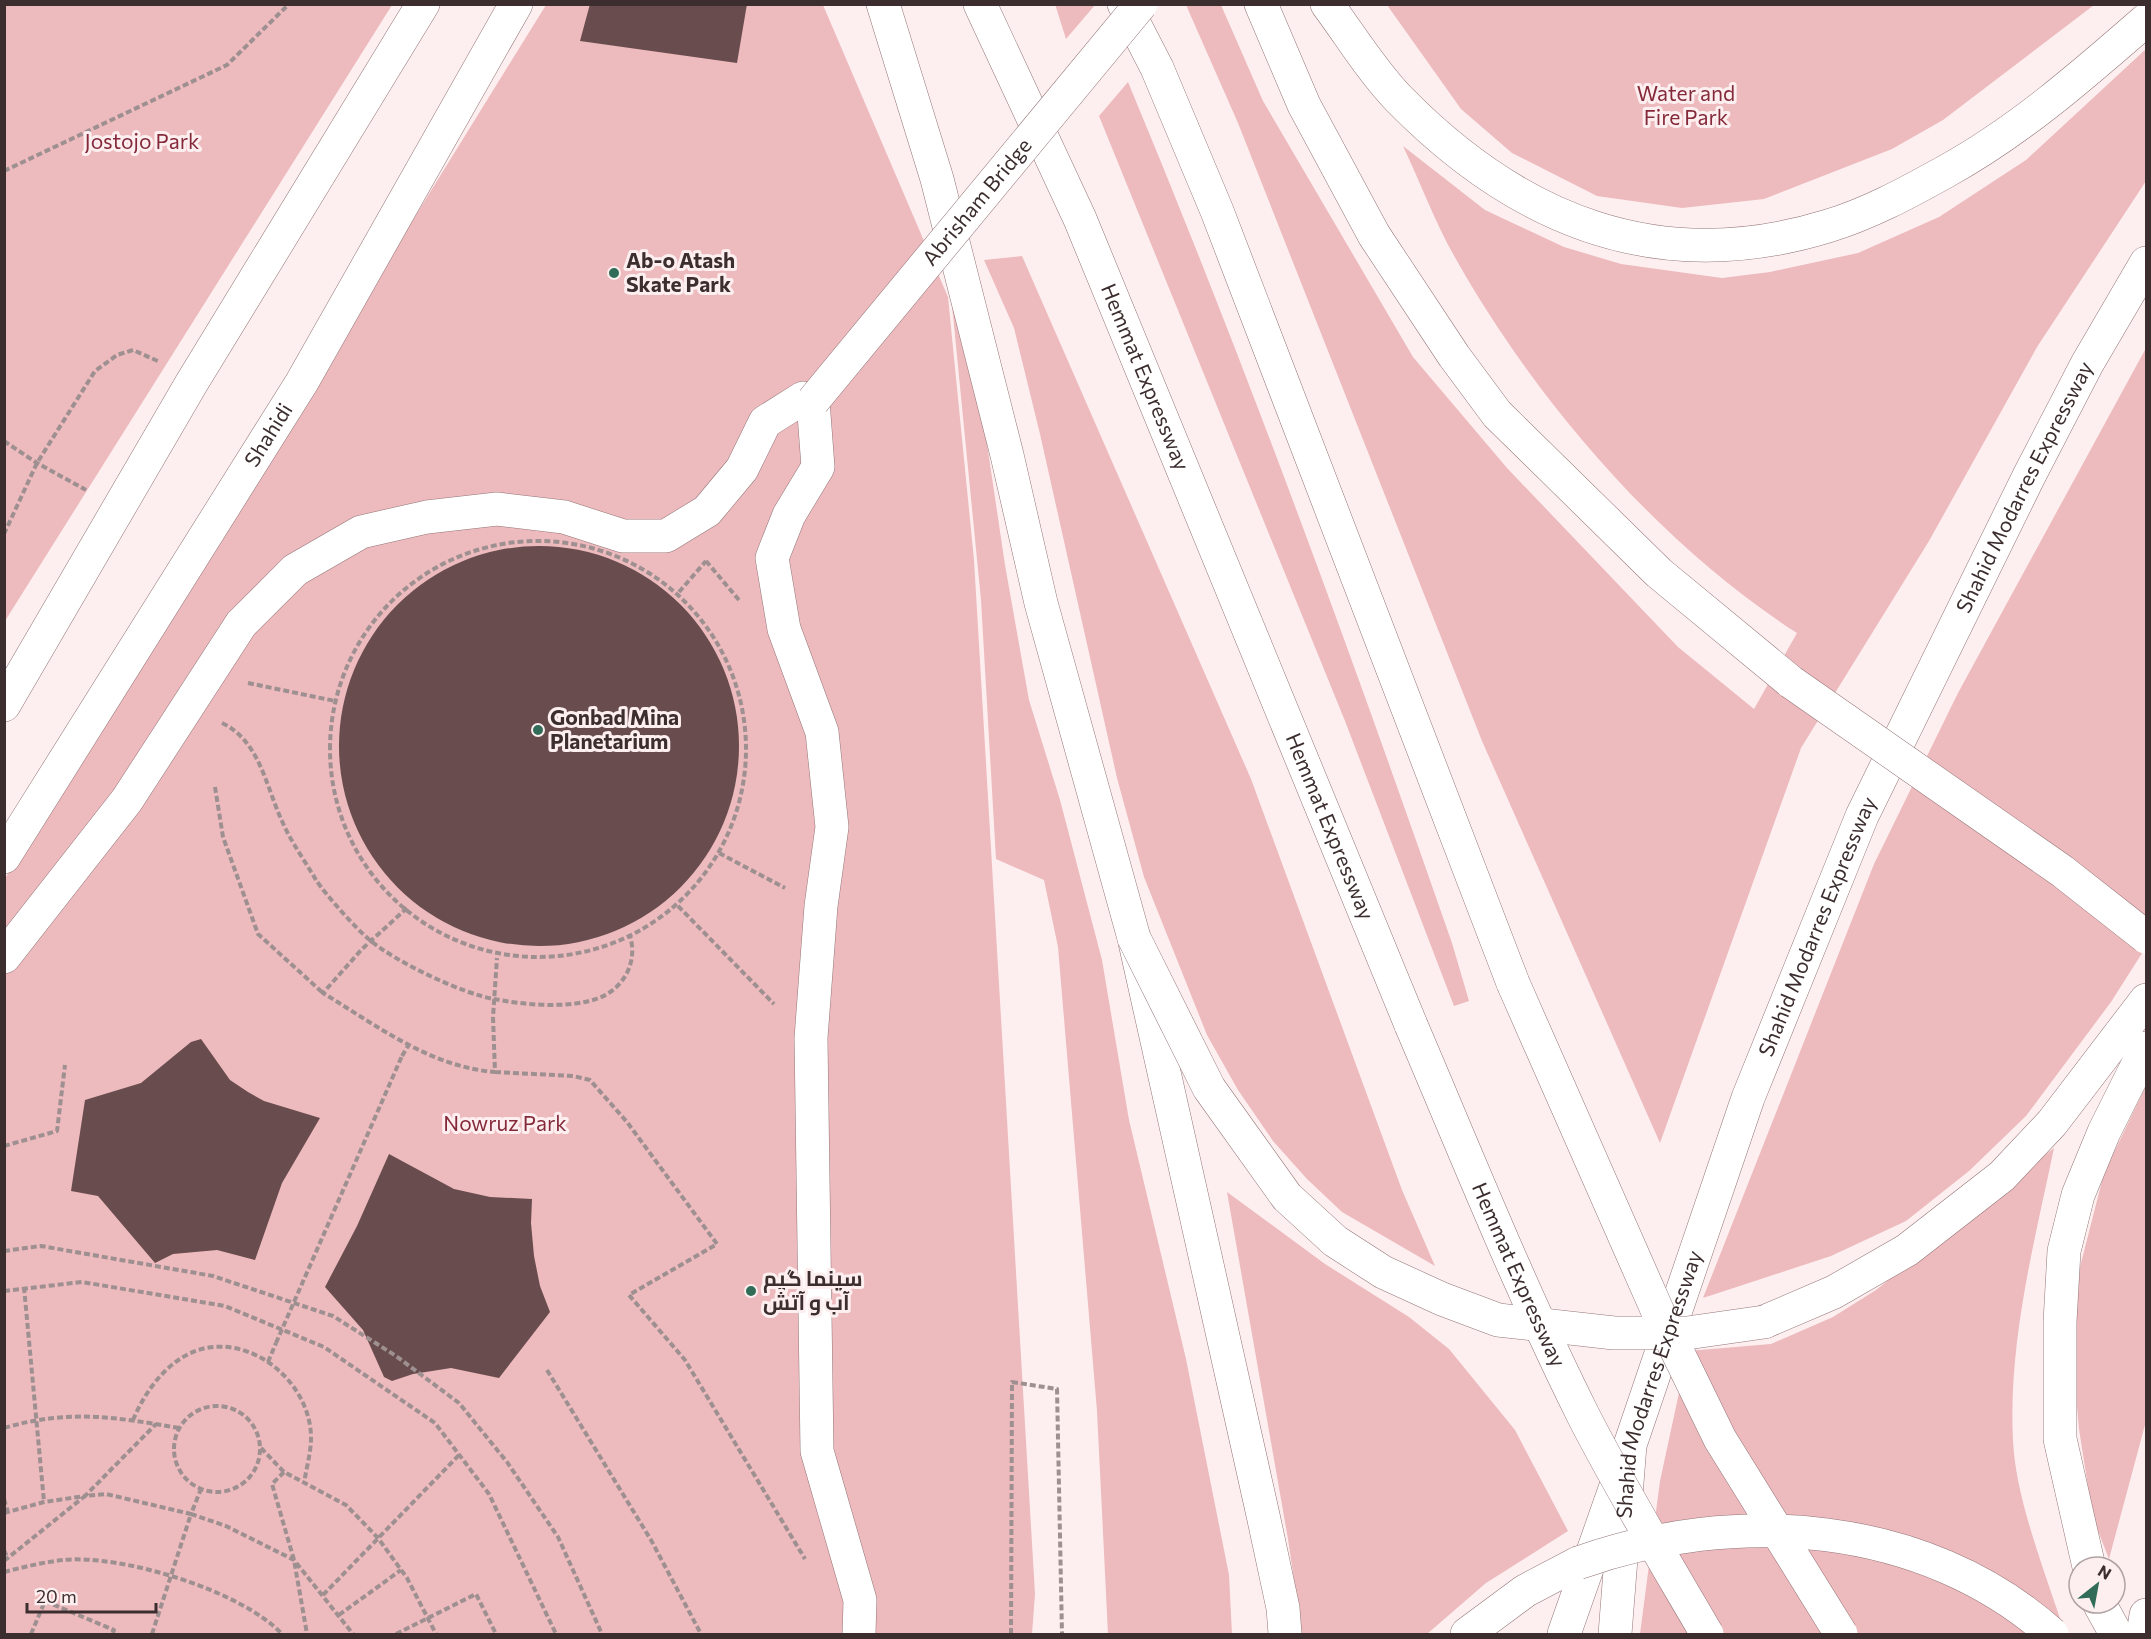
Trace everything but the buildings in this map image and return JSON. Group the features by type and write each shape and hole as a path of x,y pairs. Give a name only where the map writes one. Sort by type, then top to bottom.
{"main road":[{"path":"4,705 16,660 120,508 191,384 423,4"},
{"name":"Shahidi","path":"4,857 124,670 302,382 516,4"},
{"path":"883,4 937,179 1007,455 1041,603 1134,938 1263,1515 1283,1608 1285,1635"},
{"name":"Hemmat Expressway","path":"980,4 1080,219 1411,1025 1518,1274 1584,1416 1630,1502 1707,1635"},
{"path":"1124,4 1157,68 1217,211 1513,983 1658,1312 1720,1439 1841,1635"},
{"name":"Abrisham Bridge","path":"813,401 1141,4"},
{"path":"1261,4 1304,105 1374,235 1454,356 1497,414 1659,573 1791,682 2062,871 2146,937"},
{"path":"1327,4 1397,97 1464,158 1512,192 1576,222 1627,237 1686,245 1732,246 1829,226 1885,203 1945,172 2006,133 2072,83 2146,20"},
{"name":"Shahid Modarres Expressway","path":"1615,1635 1630,1445 1748,1098 1862,816 2029,476 2087,364 2146,263"},
{"path":"4,957 127,800 185,707 241,624 295,570 360,532 427,517 497,509 564,518 623,536 666,536 707,511 742,469 765,422 802,398 813,401 818,466 789,515 772,558 784,629 822,732 832,827 821,906 811,1038 818,1451 860,1600 859,1635"},
{"path":"1134,938 1209,1088 1287,1197 1335,1241 1383,1272 1442,1299 1498,1320 1614,1333 1687,1333 1764,1322 1834,1292 1907,1250 2002,1176 2052,1124 2146,1000"},
{"path":"2086,1555 2060,1439 2060,1322 2064,1251 2078,1195 2104,1132 2146,1048"},
{"path":"1564,1635 1630,1445"},
{"path":"1467,1635 1525,1591 1578,1563 1631,1546 1720,1531 1818,1532 1856,1538 1925,1559 1993,1590 2052,1635"},
{"path":"2105,1615 2116,1635"},
{"path":"2143,1635 2146,1615"}],"path":[{"path":"4,171 227,65 289,4"},
{"path":"4,534 37,463 95,371 117,355 133,350 153,356 191,384"},
{"path":"4,441 37,463 120,508"},
{"path":"552,539 620,555 678,592 722,646 745,711 746,780 725,846 719,853 678,906 630,936 559,957 496,958 426,925 375,879 340,819 328,750 335,701 338,682 370,621 420,574 483,545 552,539"},
{"path":"207,674 335,701"},
{"path":"185,707 227,726 256,753 282,823 318,884 371,941 404,961 465,990 494,999 557,1004 598,998 622,984 635,952 630,936"},
{"path":"215,787 223,837 258,934 323,993 408,1046 451,1062 480,1071 573,1076 590,1080 627,1122 717,1244 629,1295 685,1359 811,1568 850,1563"},
{"path":"719,853 821,906"},
{"path":"678,906 786,1018 811,1038"},
{"path":"323,993 371,941 407,908"},
{"path":"495,1072 496,958"},
{"path":"268,1362 408,1046"},
{"path":"4,1146 57,1131 65,1065"},
{"path":"4,1251 40,1246 213,1276 333,1316 396,1356 459,1403 507,1462 558,1537 602,1635"},
{"path":"4,1291 82,1282 225,1306 324,1347 435,1423 489,1494 556,1635"},
{"path":"24,1287 44,1502"},
{"path":"133,1420 141,1401 160,1376 183,1358 206,1348 231,1348 246,1351 268,1362 292,1384 302,1400 312,1439 304,1484"},
{"path":"547,1370 651,1540 701,1635"},
{"path":"1011,1635 1012,1382 1057,1389 1062,1635"},
{"path":"261,1448 256,1468 242,1485 215,1492 201,1489 188,1481 180,1470 175,1456 174,1442 179,1428 188,1417 214,1406 228,1407 251,1422 261,1448 284,1472 346,1505 378,1538 401,1570 436,1635"},
{"path":"4,1428 36,1418 96,1415 179,1428"},
{"path":"4,1550 6,1560 85,1496 156,1424"},
{"path":"322,1595 459,1455"},
{"path":"284,1472 272,1484 294,1560 307,1635"},
{"path":"152,1635 201,1489"},
{"path":"4,1499 6,1512 44,1502 106,1494 191,1514 226,1526 294,1560 353,1635"},
{"path":"4,1572 65,1559 128,1565 219,1592 273,1625 282,1635"},
{"path":"339,1615 401,1570"},
{"path":"396,1635 476,1594 496,1635"},
{"path":"31,1635 45,1601 114,1630 111,1635"}],"green space":[{"path":"1055,4 1095,4 1095,5 1066,39"},
{"name":"Jostojo Park","path":"4,5 392,5 5,621"},
{"name":"Nowruz Park","path":"546,5 823,5 948,297 974,560 1035,1594 1032,1634 5,1634 4,880"},
{"path":"1186,5 1221,5 1263,101 1413,357 1507,468 1678,647 1754,709 1797,633 1746,598 1697,558 1650,514 1564,417 1489,314 1457,261 1435,219 1403,146 1485,210 1564,247 1621,264 1722,278 1770,272 1858,253 1939,217 2026,160 2146,49 2146,181 2037,347 1929,541 1801,748 1660,1143 1482,741 1238,123"},
{"name":"Water and Fire Park","path":"1387,5 2094,5 1943,120 1892,149 1764,199 1682,208 1597,196 1512,153 1461,109"},
{"path":"1128,82 1256,402 1414,834 1452,943 1469,1001 1454,1006 1345,721 1099,116"},
{"path":"1022,256 1251,779 1402,1190 1435,1266 1342,1212 1307,1179 1273,1141 1238,1090 1207,1035 1144,877 1117,778 1014,328 984,260"},
{"path":"951,295 980,397 1005,565 1029,700 1060,800 1102,960 1129,1120 1186,1359 1229,1575 1232,1634 1108,1634 1097,1411 1058,947 1044,880 996,859 981,600"},
{"path":"2146,348 2146,947 2111,1002 2026,1116 1969,1171 1906,1221 1831,1256 1703,1298 1874,864 1958,693"},
{"path":"2146,1086 2146,1421 2110,1555 2107,1555 2093,1518 2079,1429 2072,1350 2078,1275 2104,1173"},
{"path":"2054,1148 2024,1293 2014,1367 2013,1441 2015,1464 2026,1514 2065,1634 1640,1634 1660,1481 1688,1351 1771,1344 1833,1317 1876,1290"},
{"path":"1227,1192 1325,1264 1409,1317 1449,1349 1515,1430 1568,1531 1486,1583 1427,1634 1302,1634 1288,1539"}],"place":[{"name":"Ab-o Atash Skate Park","path":"614,273"},
{"name":"Gonbad Mina Planetarium","path":"538,730"},
{"name":"سینما گیم آب و آتش","path":"751,1291"}]}
